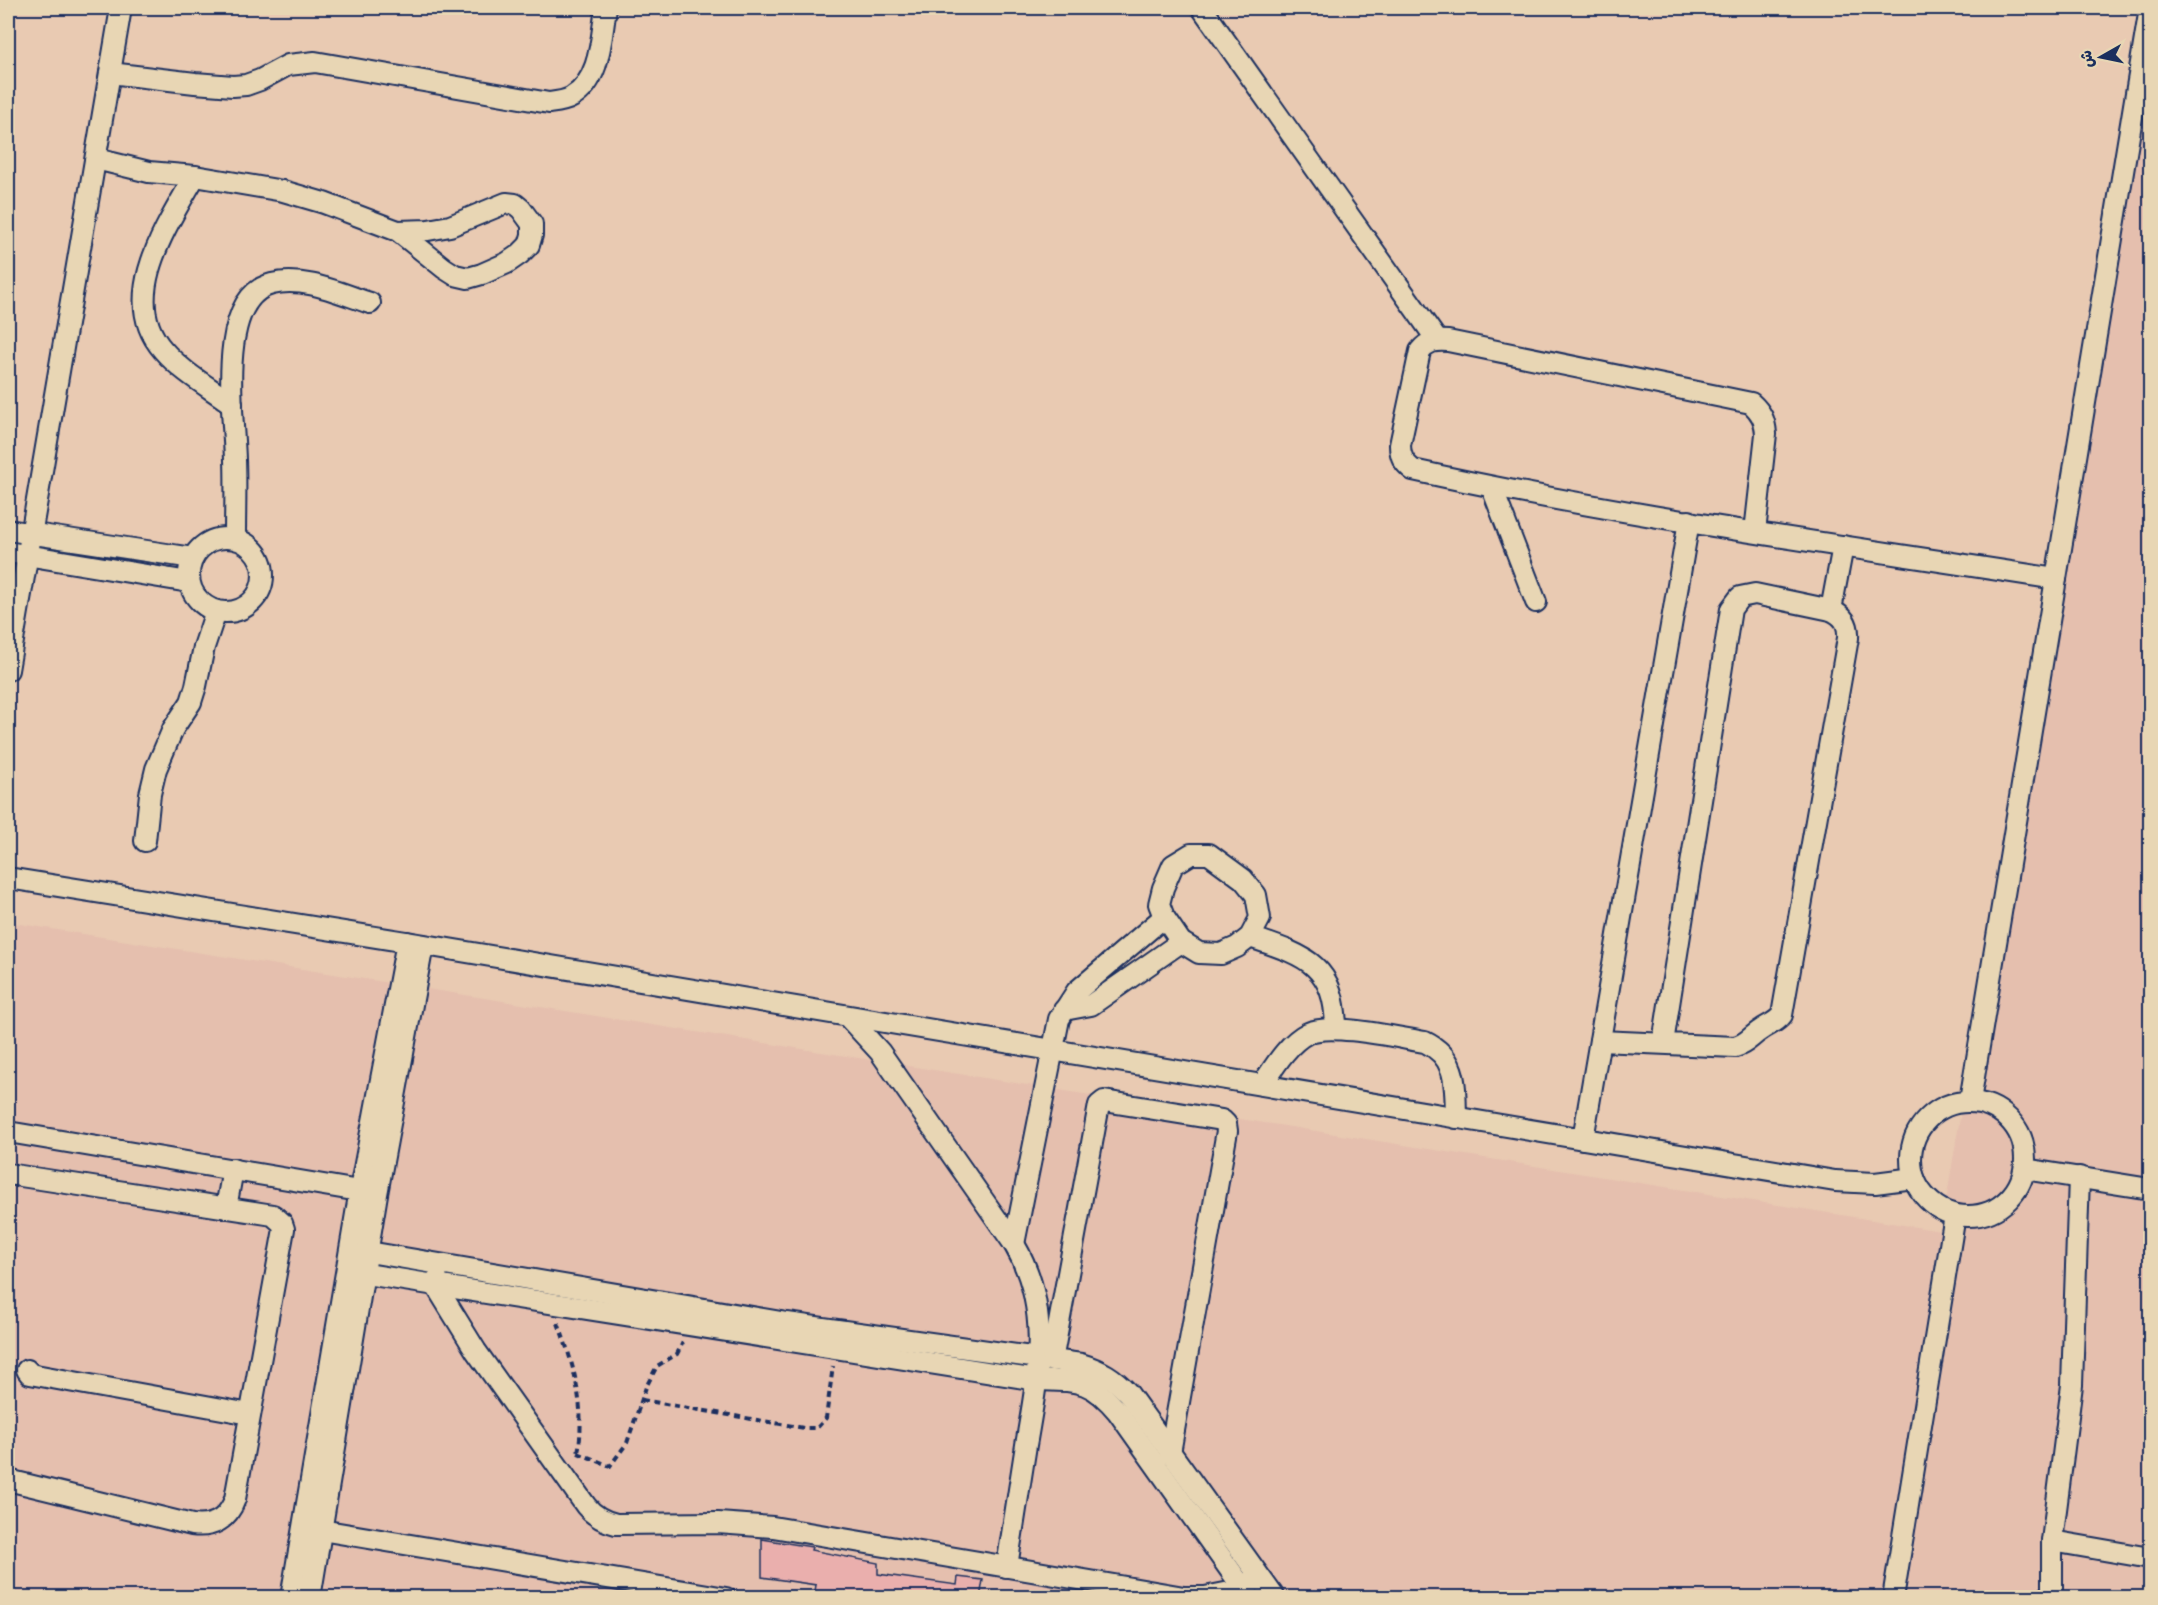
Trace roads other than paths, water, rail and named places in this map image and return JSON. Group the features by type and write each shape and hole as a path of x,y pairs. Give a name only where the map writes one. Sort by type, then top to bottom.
{"street":[{"path":"8,670 121,8"},
{"path":"110,73 195,84 233,86 246,85 260,80 288,65 315,62 549,103 571,99 586,86 595,68 606,8"},
{"path":"1202,8 1437,340"},
{"path":"1970,1101 2150,8"},
{"path":"96,159 149,172 195,176 283,191 324,203 398,231 444,268 455,275 468,278 507,263 520,254 529,245 532,224 515,204 506,203 450,226 428,230 398,231"},
{"path":"195,176 159,240 148,271 146,310 150,329 161,348 177,365 232,404"},
{"path":"235,538 236,462 232,404 232,348 236,326 244,304 257,290 272,284 293,282 315,285 370,303"},
{"path":"1755,532 1766,434 1765,421 1759,410 1751,403 1437,340 1426,343 1420,351 1400,453 1404,463 1413,470 1492,488 1755,532 2056,579"},
{"path":"1492,488 1536,602"},
{"path":"1584,1139 1689,521"},
{"path":"8,531 193,558"},
{"path":"235,538 248,544 258,555 264,569 264,584 258,597 247,607 233,612 216,611 205,606 195,596 189,582 189,570 200,548 211,541 235,538"},
{"path":"1832,610 1843,546"},
{"path":"8,552 189,582"},
{"path":"1600,1041 1735,1047 1743,1045 1782,1015 1848,638 1849,629 1846,621 1832,610 1755,594 1740,597 1731,609 1663,1043"},
{"path":"146,841 150,794 156,769 164,747 191,702 204,647 216,611"},
{"path":"1191,854 1209,854 1243,879 1256,896 1260,918 1250,937 1237,947 1221,954 1199,953 1181,942 1164,917 1159,904 1173,865 1191,854"},
{"path":"8,878 1835,1181 1875,1183 1914,1178"},
{"path":"1014,1244 1059,1019 1077,991 1164,917"},
{"path":"1250,937 1301,955 1320,972 1330,988 1336,1007 1336,1029"},
{"path":"1064,1010 1091,1005 1181,942"},
{"path":"291,1598 312,1529 368,1192 415,944"},
{"path":"847,1016 880,1052 1026,1264 1034,1288 1039,1335 1045,1360"},
{"path":"1262,1085 1281,1058 1300,1038 1318,1029 1336,1029 1425,1042 1437,1047 1447,1059 1452,1071 1456,1118"},
{"path":"1007,1567 1037,1380 1045,1360 1099,1105 1104,1101 1222,1120 1226,1124 1227,1131 1170,1453"},
{"path":"1970,1101 1991,1106 2007,1116 2019,1131 2025,1150 2025,1169 2013,1194 1992,1211 1974,1216 1955,1215 1938,1208 1923,1195 1914,1178 1911,1159 1914,1140 1923,1123 1936,1110 1954,1103 1970,1101"},
{"path":"8,1132 368,1192"},
{"path":"226,1208 233,1169"},
{"path":"2025,1169 2151,1189"},
{"path":"8,1174 273,1215 278,1218 284,1229 232,1507 222,1519 208,1525 192,1525 8,1480"},
{"path":"2052,1598 2052,1541 2072,1385 2079,1178"},
{"path":"1893,1598 1955,1215"},
{"path":"359,1250 787,1323 1095,1368 1119,1383 1275,1598"},
{"path":"439,1264 435,1286 476,1351 592,1513 608,1522 616,1524 746,1524 1184,1597 1248,1594"},
{"path":"355,1272 1037,1380 1079,1381 1110,1402 1248,1594"},
{"path":"27,1370 30,1374 250,1414"},
{"path":"310,1598 312,1529"},
{"path":"312,1529 726,1598"},
{"path":"2052,1541 2151,1558"},
{"path":"1248,1594 1258,1573"}]}
